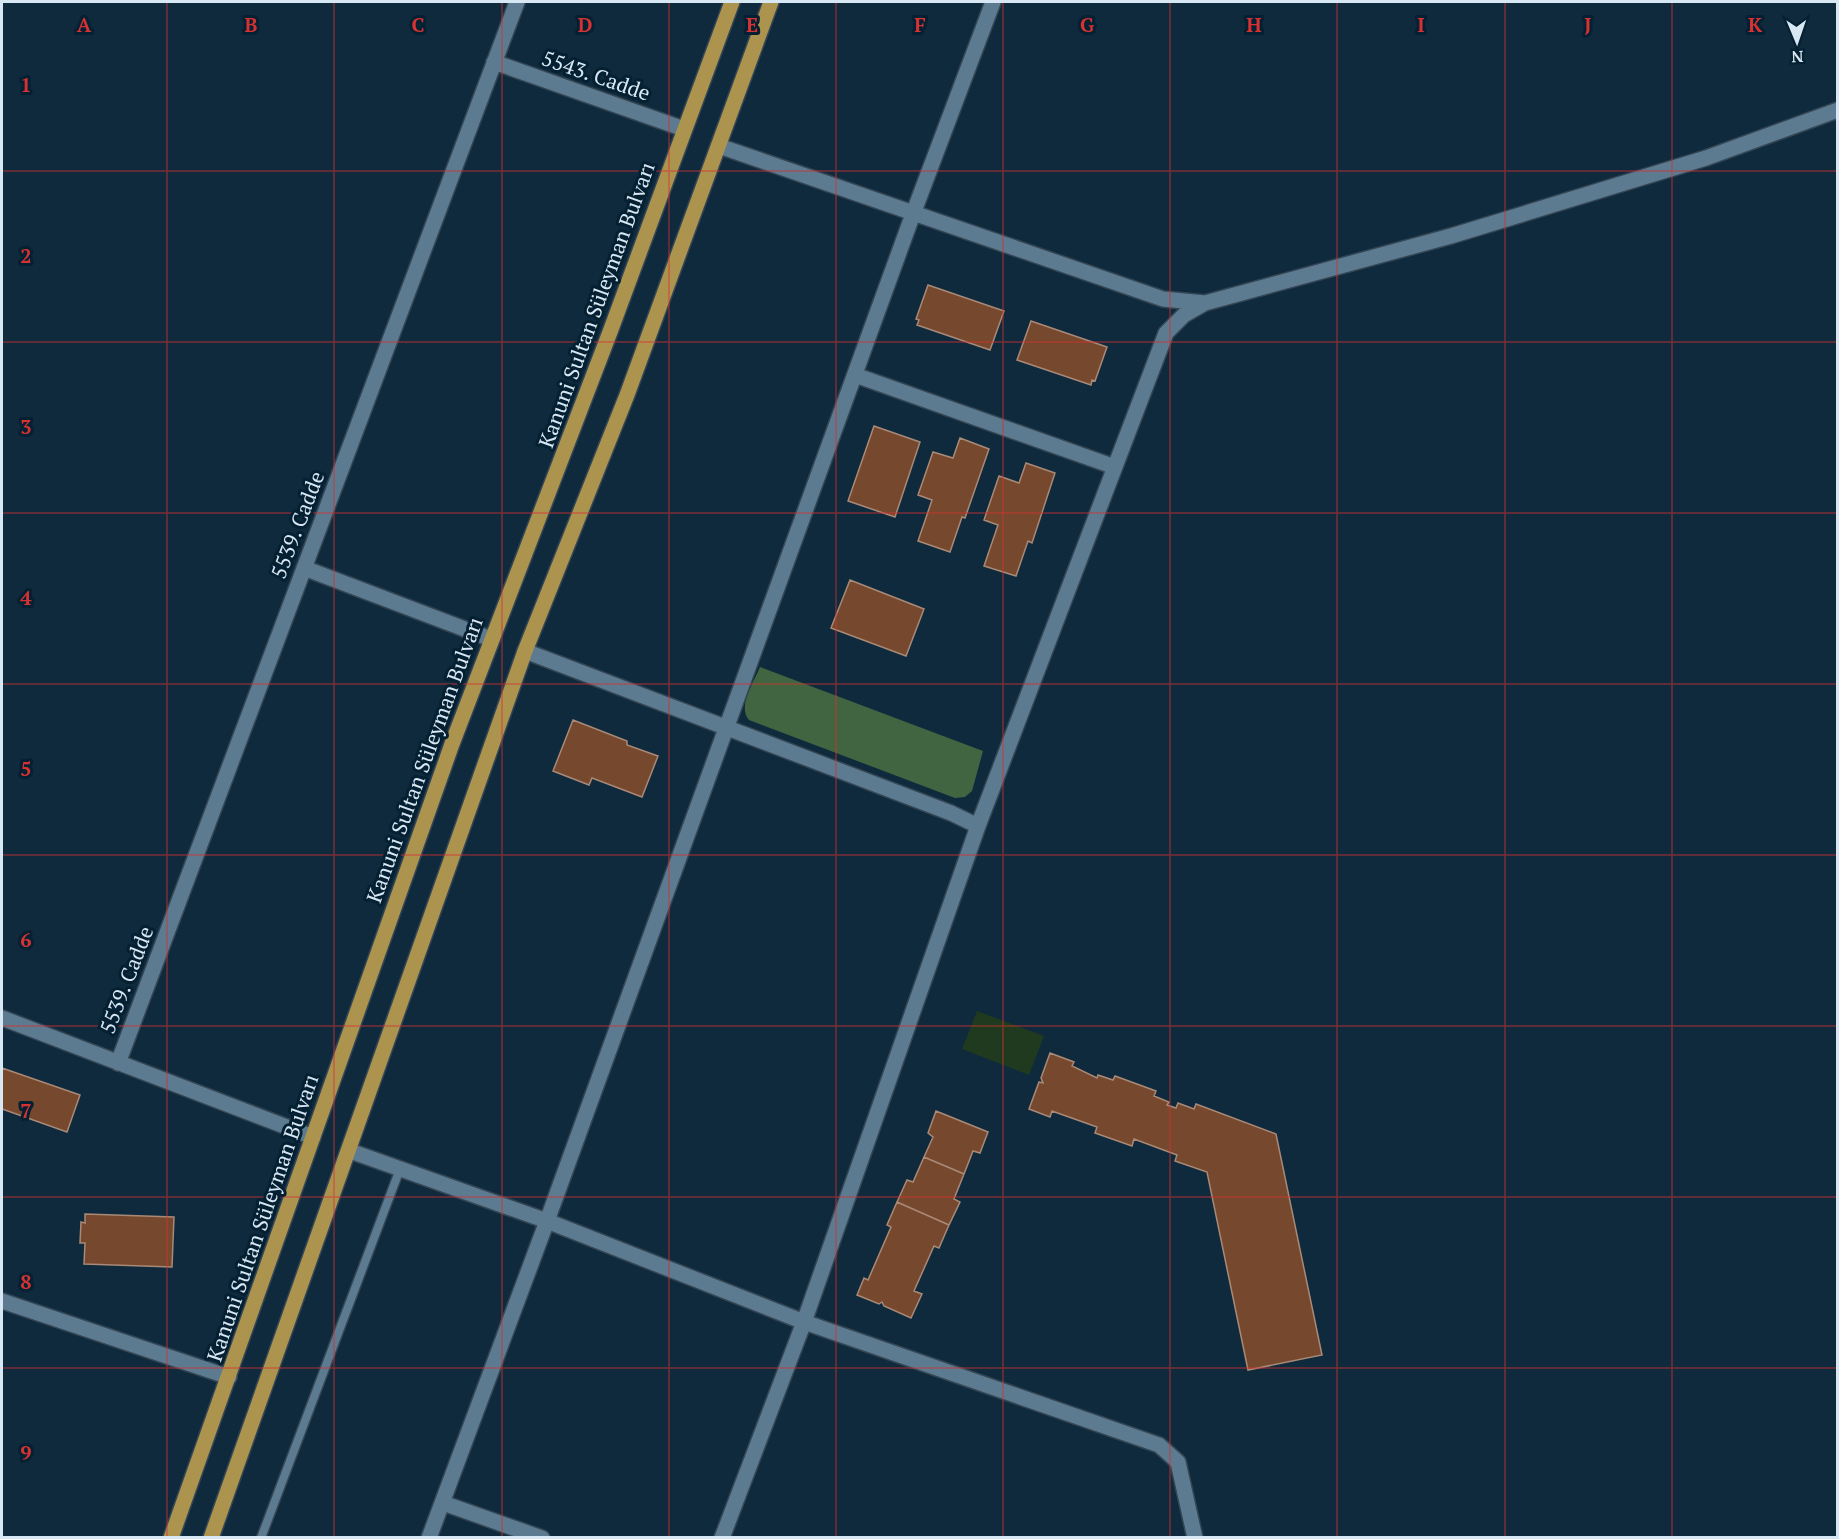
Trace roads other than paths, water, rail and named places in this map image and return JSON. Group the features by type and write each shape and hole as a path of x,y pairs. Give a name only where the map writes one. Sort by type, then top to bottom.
{"main road":[{"name":"Kanuni Sultan Süleyman Bulvarı","path":"171,1538 491,639 555,479 732,2"},
{"path":"211,1538 350,1151 525,651 627,394 771,2"}],"street":[{"name":"5539. Cadde","path":"118,1063 517,2"},
{"path":"429,1538 547,1221 913,214 993,2"},
{"name":"5543. Cadde","path":"494,62 684,129"},
{"path":"722,1538 804,1322 978,826 1166,333 1184,315 1206,303 1451,236 1684,165 1838,110"},
{"path":"719,146 1163,299 1206,303"},
{"path":"855,375 1115,466"},
{"path":"304,568 491,639"},
{"path":"525,651 951,813 978,826"},
{"path":"2,1018 313,1137"},
{"path":"350,1151 547,1221 804,1322 1159,1445 1178,1462 1194,1538"},
{"path":"2,1301 229,1377"},
{"path":"443,1503 542,1538"}],"lane":[{"path":"261,1538 400,1169"}]}
